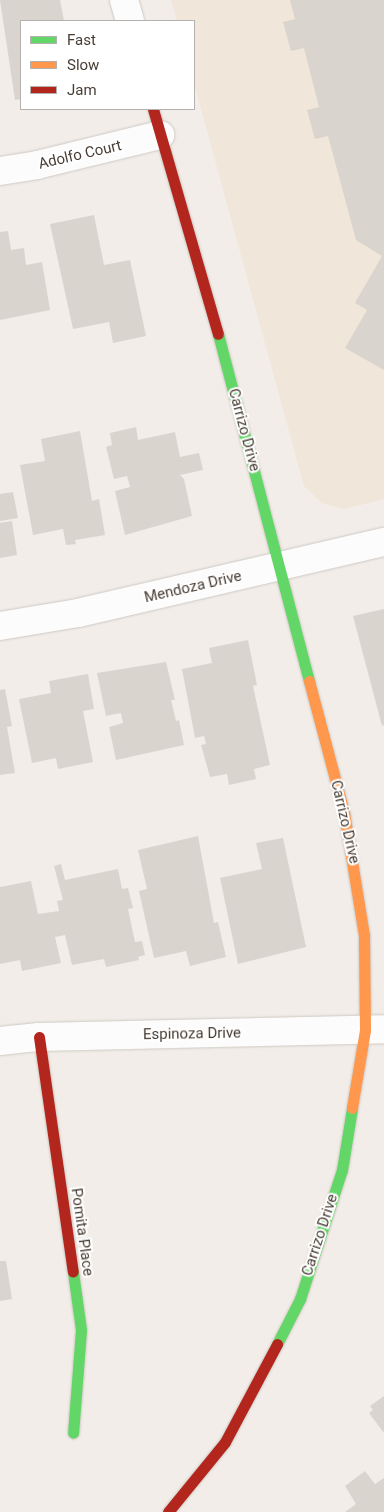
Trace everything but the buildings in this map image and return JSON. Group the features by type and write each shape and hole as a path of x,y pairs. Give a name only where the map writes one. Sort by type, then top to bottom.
{"street":[{"path":"124,0 130,20"},
{"name":"Carrizo Drive","path":"153,110 281,568 344,813 356,874 374,1030 342,1170 300,1299 225,1442 168,1512"},
{"name":"Adolfo Court","path":"0,171 37,166 160,136"},
{"name":"Mendoza Drive","path":"0,626 78,613 281,568 384,542"},
{"name":"Espinoza Drive","path":"0,1041 39,1037 374,1030"},
{"name":"Pomita Place","path":"39,1037 81,1330 73,1433"}],"shaded area":[{"path":"171,0 384,0 384,499 344,509 322,503 304,486 195,87 195,20 177,20"}],"traffic: fast":[{"path":"218,334 309,681"},
{"path":"277,1344 300,1299 342,1170 352,1108"},
{"path":"73,1272 81,1330 73,1433"}],"traffic: slow":[{"path":"309,681 344,813 364,935 365,1030 352,1108"}],"traffic: jam":[{"path":"153,110 218,334"},
{"path":"39,1037 73,1272"},
{"path":"168,1512 225,1442 277,1344"}]}
